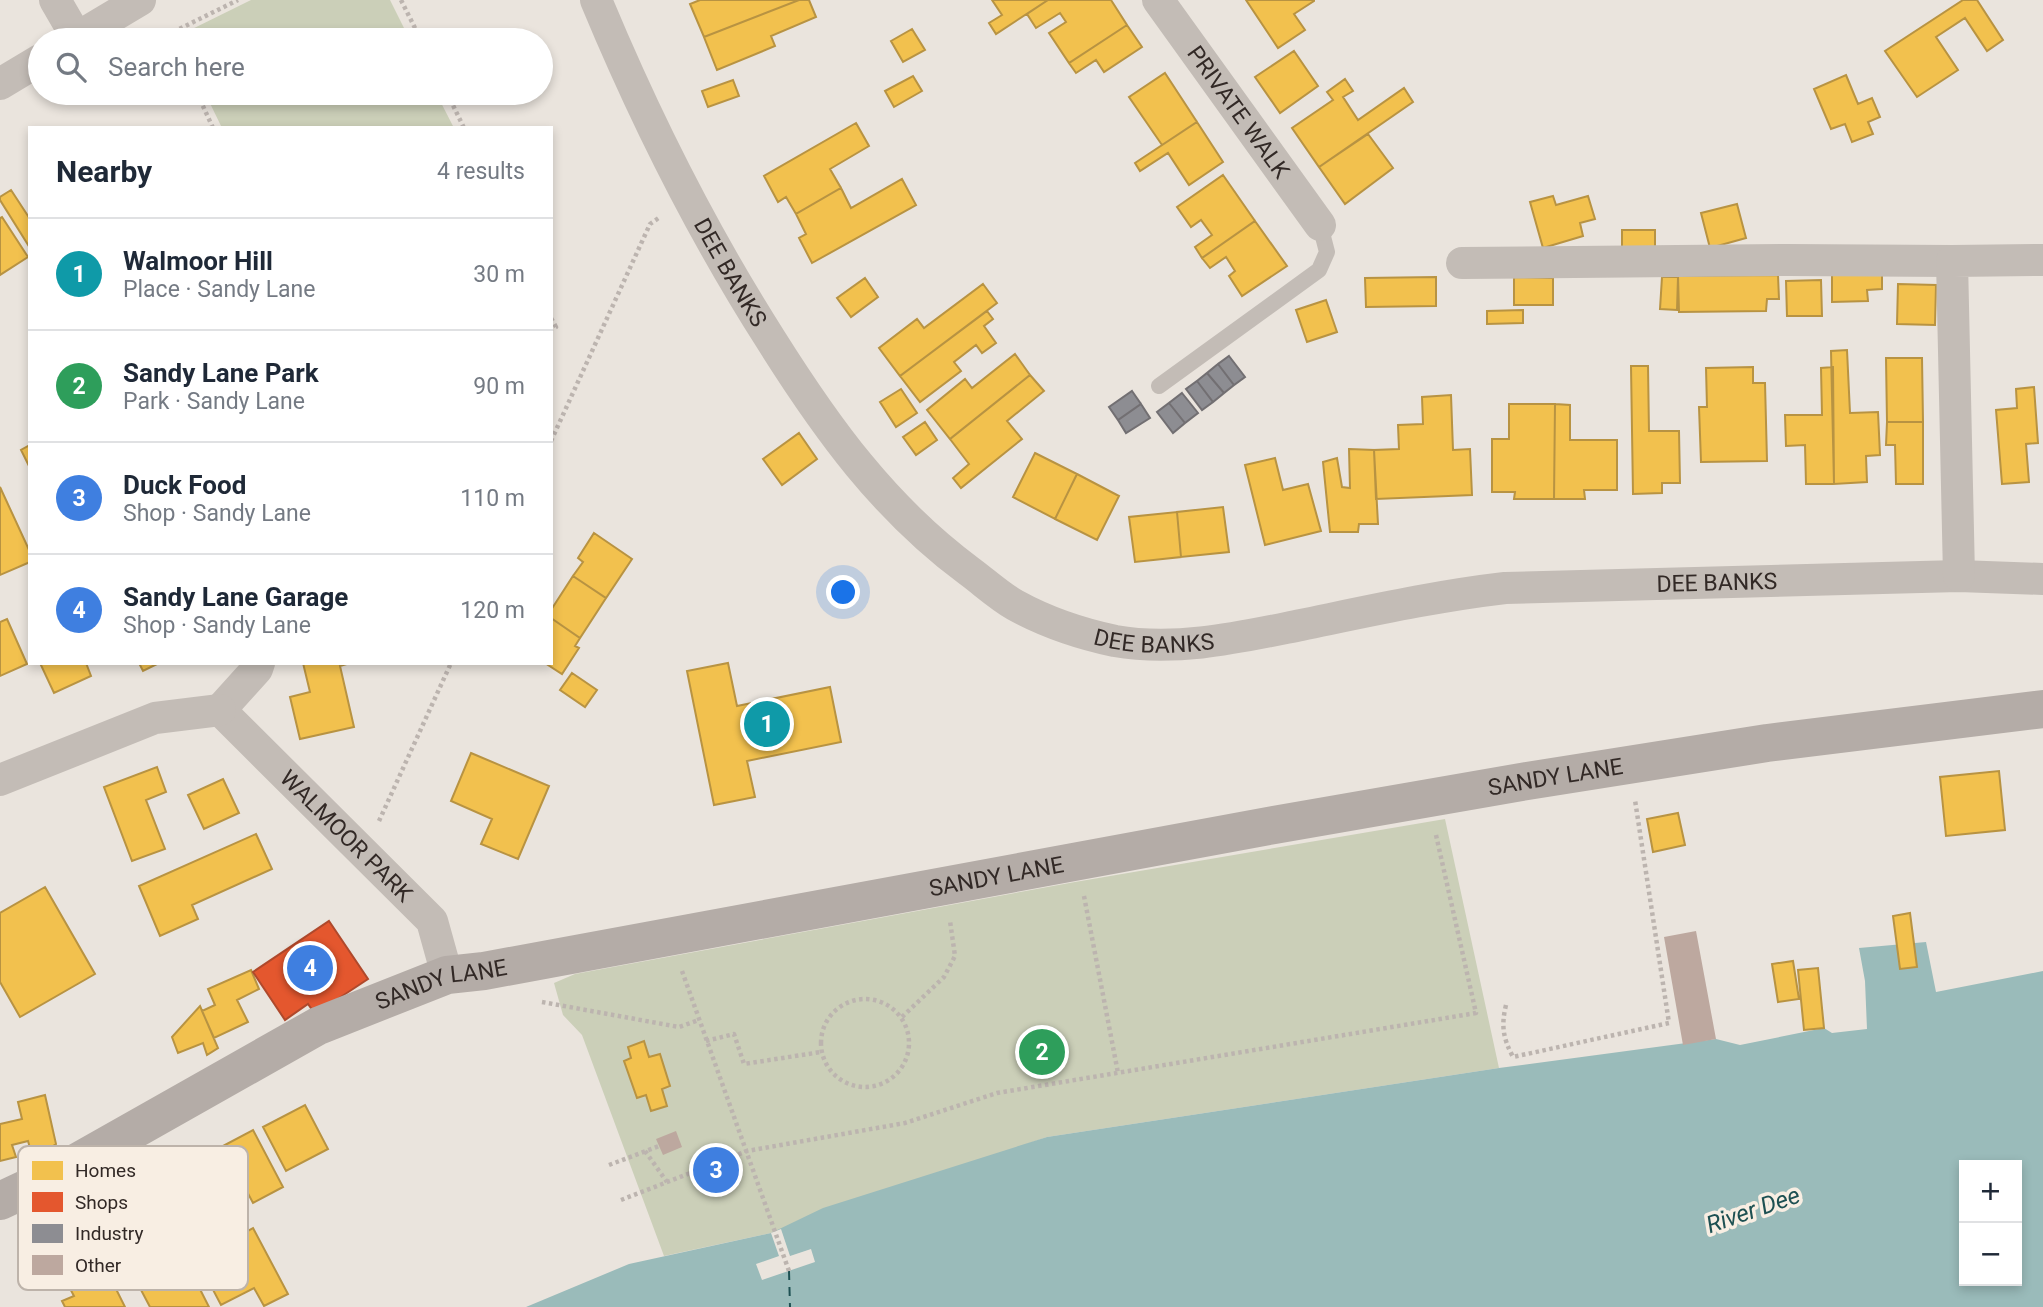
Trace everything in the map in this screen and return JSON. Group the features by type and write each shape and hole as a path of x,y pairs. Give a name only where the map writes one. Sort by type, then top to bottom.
{"main road":[{"name":"SANDY LANE","path":"106,1146 318,1026 447,975 484,971 1078,861 1629,764 1766,743 2043,709"},
{"name":"SANDY LANE","path":"0,1201 18,1193"}],"street":[{"path":"55,0 69,28"},
{"path":"93,28 140,0"},
{"name":"DEE BANKS","path":"596,0 629,79 688,199 739,290 806,396 843,446 891,504 951,558 1014,605 1062,626 1115,641 1169,645 1233,639 1505,587 1959,576 2043,579"},
{"name":"PRIVATE WALK","path":"1158,0 1320,225"},
{"path":"0,83 28,67"},
{"path":"1462,263 2043,260"},
{"path":"1952,261 1959,576"},
{"path":"0,780 155,718 220,710 258,665"},
{"name":"WALMOOR PARK","path":"220,710 432,921 447,975"}],"lane":[{"path":"1159,386 1319,270 1327,252 1320,225"}],"path":[{"path":"183,28 238,0"},
{"path":"401,0 415,28"},
{"path":"202,105 212,126"},
{"path":"453,105 463,126"},
{"path":"553,437 650,224 688,199"},
{"path":"364,853 450,665"},
{"path":"1506,1004 1502,1025 1505,1042 1513,1057 1669,1023 1629,764"},
{"path":"621,1200 747,1151 905,1123 997,1093 1476,1013 1428,798"},
{"path":"1078,861 1118,1073"},
{"path":"902,1017 944,977 954,956 944,886"},
{"path":"670,937 789,1271"},
{"path":"866,998 882,1001 902,1017 910,1036 909,1052 904,1066 893,1078 880,1085 864,1088 849,1085 836,1077 826,1064 821,1052 822,1034 828,1019 838,1008 851,1000 866,998"},
{"path":"542,1002 679,1027 699,1020"},
{"path":"706,1041 734,1034 744,1063 821,1052"},
{"path":"609,1165 659,1146"},
{"path":"645,1151 667,1182"}],"green space":[{"path":"251,0 390,0 404,28 194,28"},
{"path":"211,105 442,105 453,126 221,126"},
{"path":"1445,819 1499,1068 1047,1137 771,1233 664,1256 582,1035 563,1015 554,983 575,974 1075,882"}],"water":[{"name":"River Dee","path":"1926,942 1936,992 2043,971 2043,1307 526,1307 629,1264 771,1233 823,1208 1047,1137 1499,1068 1716,1039 1740,1045 1824,1028 1832,1033 1867,1029 1865,981 1859,948"}],"pier":[{"path":"781,1229 790,1256 811,1249 815,1262 762,1280 756,1264 779,1256 771,1233"}],"building: Homes":[{"path":"700,0 799,0 704,37 690,4"},
{"path":"799,0 809,0 816,17 771,36 775,46 717,70 704,37"},
{"path":"992,0 1048,0 996,34 989,23 1002,15"},
{"path":"1048,0 1111,0 1127,25 1069,63 1049,33 1066,22 1060,13 1036,28 1027,14"},
{"path":"1246,0 1314,1 1294,14 1305,30 1278,48"},
{"path":"1963,0 1977,0 2003,40 1987,51 1965,18 1936,37 1958,70 1917,97 1885,51"},
{"path":"1127,25 1142,47 1104,72 1096,60 1076,73 1069,63"},
{"path":"912,29 925,50 903,62 891,41"},
{"path":"1294,51 1318,86 1280,113 1255,77"},
{"path":"1165,73 1197,122 1162,145 1129,97"},
{"path":"1846,75 1858,104 1872,98 1880,117 1868,122 1873,134 1852,142 1845,124 1831,129 1814,89"},
{"path":"913,76 922,91 894,107 885,91"},
{"path":"1345,79 1353,91 1343,97 1358,120 1404,88 1413,102 1319,167 1292,128 1333,100 1327,92"},
{"path":"733,80 739,96 708,107 702,91"},
{"path":"1197,122 1223,162 1189,185 1168,153 1140,171 1135,163"},
{"path":"856,123 869,146 830,169 841,188 796,214 786,197 778,202 764,176"},
{"path":"1368,134 1393,168 1345,204 1319,167"},
{"path":"1223,175 1255,221 1202,258 1195,247 1212,235 1201,220 1191,227 1177,207"},
{"path":"902,179 916,205 812,263 799,238 806,234 796,214 841,188 851,208"},
{"path":"11,190 28,216 28,245 0,200 0,197"},
{"path":"1553,196 1556,205 1588,196 1595,219 1580,223 1583,236 1543,248 1530,202"},
{"path":"1737,204 1746,238 1710,248 1701,213"},
{"path":"2,217 28,257 0,275 0,218"},
{"path":"1255,221 1287,266 1242,296 1229,276 1235,271 1226,257 1210,268 1202,258"},
{"path":"1622,230 1655,230 1655,248 1622,248"},
{"path":"1882,273 1882,289 1867,290 1868,301 1832,302 1832,274"},
{"path":"1778,275 1779,299 1767,299 1766,311 1679,312 1678,276"},
{"path":"1436,277 1436,306 1366,307 1365,278"},
{"path":"1514,277 1553,278 1553,305 1514,305"},
{"path":"1662,277 1678,277 1677,310 1660,309"},
{"path":"865,278 878,297 851,317 837,298"},
{"path":"1821,280 1822,316 1787,316 1786,281"},
{"path":"983,284 997,303 900,376 879,348 917,319 924,328"},
{"path":"1898,284 1936,285 1935,325 1897,324"},
{"path":"1326,300 1337,332 1307,342 1296,310"},
{"path":"1523,310 1523,323 1487,324 1487,311"},
{"path":"987,311 993,319 984,326 996,343 982,353 976,345 954,362 961,371 920,402 900,376"},
{"path":"1847,350 1850,413 1878,412 1880,455 1866,456 1867,482 1834,484 1831,351"},
{"path":"1015,354 1030,375 950,439 927,410 965,379 972,388"},
{"path":"1886,358 1922,358 1923,422 1887,422"},
{"path":"1631,366 1648,366 1649,431 1679,431 1680,483 1662,483 1662,493 1633,494"},
{"path":"1753,367 1753,383 1765,383 1767,461 1701,462 1699,407 1707,407 1706,368"},
{"path":"1833,367 1834,484 1806,484 1805,445 1786,446 1785,415 1822,415 1821,368"},
{"path":"1030,375 1044,391 1007,421 1022,439 961,488 953,478 969,464 950,439"},
{"path":"2034,387 2038,443 2026,444 2029,482 2002,484 1996,410 2017,408 2016,389"},
{"path":"901,389 917,413 896,427 880,402"},
{"path":"1451,395 1453,450 1470,449 1472,495 1376,499 1374,450 1399,449 1398,425 1423,424 1422,397"},
{"path":"1509,404 1555,404 1554,499 1514,499 1515,492 1492,492 1492,439 1509,439"},
{"path":"1555,404 1570,405 1570,440 1617,440 1617,490 1584,490 1585,499 1554,499"},
{"path":"925,422 937,440 916,455 903,437"},
{"path":"1887,422 1923,422 1923,484 1896,484 1895,445 1886,445"},
{"path":"799,433 817,459 782,485 763,459"},
{"path":"28,446 28,464 21,450"},
{"path":"1349,449 1374,450 1378,524 1359,524 1358,532 1330,532 1323,462 1337,458 1342,487 1350,488"},
{"path":"1035,453 1077,474 1055,519 1013,497"},
{"path":"1275,458 1283,490 1308,484 1321,531 1265,545 1245,465"},
{"path":"1077,474 1119,496 1097,540 1055,519"},
{"path":"0,487 28,548 28,563 0,575"},
{"path":"1223,507 1229,552 1181,557 1177,512"},
{"path":"1177,512 1181,557 1135,562 1129,517"},
{"path":"594,533 632,559 606,598 573,576 583,562 578,558"},
{"path":"573,576 606,598 580,638 553,619 553,607"},
{"path":"7,619 27,664 0,676 0,622"},
{"path":"553,619 580,638 575,646 579,648 562,674 548,665 553,665"},
{"path":"728,663 737,706 830,687 841,742 747,761 755,797 714,805 687,671"},
{"path":"41,665 87,665 91,676 54,693"},
{"path":"140,665 155,665 143,671"},
{"path":"303,665 343,665 340,666 354,727 300,739 290,697 310,692"},
{"path":"572,673 597,690 585,707 560,690"},
{"path":"471,753 549,786 518,859 481,844 492,819 451,801"},
{"path":"157,767 166,792 146,800 165,849 132,861 104,787"},
{"path":"1999,771 2005,830 1946,836 1940,777"},
{"path":"223,779 239,813 204,829 188,795"},
{"path":"1678,813 1685,845 1653,852 1647,819"},
{"path":"256,834 272,869 192,905 198,919 160,936 139,886"},
{"path":"45,887 95,974 20,1017 0,982 0,913"},
{"path":"1910,913 1917,967 1900,969 1893,916"},
{"path":"1793,961 1799,999 1778,1002 1772,964"},
{"path":"1818,968 1824,1028 1804,1030 1798,970"},
{"path":"251,970 259,989 237,1000 248,1022 214,1038 202,1011 215,1005 208,989"},
{"path":"200,1006 218,1048 207,1055 203,1043 178,1053 172,1037"},
{"path":"644,1041 649,1057 660,1054 670,1086 662,1089 667,1106 651,1111 646,1095 637,1098 624,1061 631,1058 628,1047"},
{"path":"45,1095 56,1144 29,1146 28,1141 12,1145 16,1157 0,1161 0,1124 22,1119 18,1102"},
{"path":"305,1105 328,1149 286,1171 263,1127"},
{"path":"253,1130 283,1187 253,1203 248,1194 248,1146 223,1146"},
{"path":"253,1228 288,1294 264,1306 254,1288 221,1305 213,1290 248,1290 248,1231"},
{"path":"71,1290 116,1290 125,1307 65,1307 62,1301 74,1296"},
{"path":"141,1290 200,1290 209,1307 150,1307"}],"building: Shops":[{"path":"329,921 368,979 315,1014 308,1004 285,1020 253,972"}],"building: Industry":[{"path":"1229,356 1245,377 1234,385 1218,364"},
{"path":"1218,364 1234,385 1224,393 1207,373"},
{"path":"1207,373 1224,393 1213,402 1197,381"},
{"path":"1197,381 1213,402 1202,410 1186,389"},
{"path":"1132,391 1141,404 1118,420 1109,407"},
{"path":"1182,393 1198,413 1185,423 1169,403"},
{"path":"1169,403 1185,423 1173,433 1157,412"},
{"path":"1141,404 1150,418 1126,433 1118,420"}],"building: Other":[{"path":"1696,931 1716,1039 1683,1045 1664,937"},
{"path":"676,1131 682,1147 663,1155 656,1139"}],"ferry route":[{"path":"789,1271 790,1307"}],"place":[{"name":"Walmoor Hill","path":"767,724"},
{"name":"Sandy Lane Garage","path":"310,968"},
{"name":"Sandy Lane Park","path":"1042,1052"},
{"name":"Duck Food","path":"716,1170"}]}
